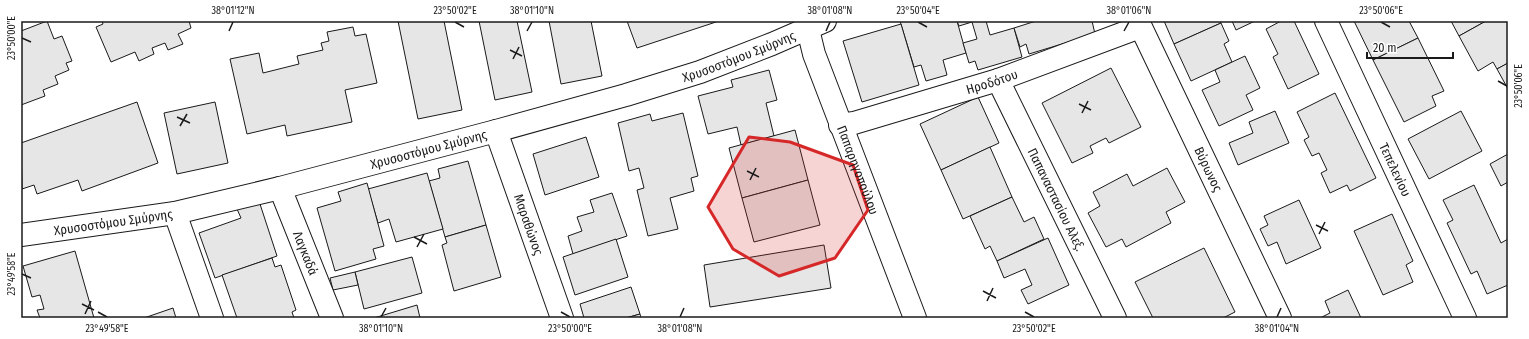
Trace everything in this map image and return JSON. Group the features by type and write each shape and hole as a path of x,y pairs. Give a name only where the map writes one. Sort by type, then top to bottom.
{"street":[{"name":"Τεπελενίου","path":"1326,21 1465,318"},
{"name":"Παπαρηγοπούλου","path":"813,23 814,54 915,318"},
{"name":"Χρυσοστόμου Σμύρνης","path":"21,235 175,213 280,188 496,131 626,95 700,72 772,44 813,23"},
{"name":"Ηροδότου","path":"840,125 854,123 998,80 1139,24"},
{"name":"Βύρωνος","path":"1139,24 1280,318"},
{"name":"Παπαναστασίου Αλεξ.","path":"998,80 1115,318"},
{"name":"Μαραθώνος","path":"496,131 562,318"},
{"name":"Λαγκαδά","path":"280,188 332,318"},
{"path":"175,213 212,318"}],"highlighted area":[{"path":"749,137 790,142 853,165 868,210 835,258 779,276 733,249 708,207"}],"building":[{"path":"47,21 54,39 62,36 72,61 66,63 69,70 55,76 58,84 43,90 45,96 21,105 21,31"},
{"path":"102,21 189,21 191,28 178,34 183,44 168,50 165,43 152,48 154,54 139,61 135,52 111,62 96,27 103,24"},
{"path":"398,21 444,21 462,110 418,119"},
{"path":"479,21 517,21 532,92 495,100"},
{"path":"549,21 591,21 602,76 561,84"},
{"path":"627,21 716,21 716,22 637,48"},
{"path":"900,21 957,21 966,53 943,60 947,75 926,81 921,65 914,67"},
{"path":"957,21 986,21 990,35 1014,28 1022,57 978,70 975,61 969,63 963,43 977,39 972,22 959,26"},
{"path":"1036,21 1092,21 1095,34 1029,54 1026,44 1020,47 1014,28"},
{"path":"1164,21 1220,21 1221,23 1174,44"},
{"path":"1232,21 1255,21 1236,30"},
{"path":"1281,21 1294,21 1319,74 1288,89 1273,57 1278,54 1266,29"},
{"path":"1354,21 1409,21 1418,38 1373,60"},
{"path":"1451,21 1486,21 1459,36"},
{"path":"1486,21 1508,21 1508,63 1497,69 1493,62 1478,71 1459,36"},
{"path":"1221,23 1229,41 1224,44 1232,62 1191,81 1174,44"},
{"path":"901,24 919,85 862,102 843,41"},
{"path":"353,27 355,36 366,34 377,83 345,90 352,122 287,136 285,125 247,134 230,59 259,53 263,73 299,64 297,56 323,50 321,43 329,41 327,32"},
{"path":"1418,38 1444,91 1432,96 1436,106 1404,122 1373,60"},
{"path":"1245,56 1260,88 1246,95 1253,110 1219,126 1202,90 1220,82 1215,70"},
{"path":"1508,63 1508,89 1497,69"},
{"path":"1111,68 1141,127 1109,143 1106,138 1090,146 1093,153 1072,163 1042,103"},
{"path":"769,70 777,100 766,103 774,136 741,145 737,127 708,134 698,96 733,87 731,80"},
{"path":"1335,93 1376,178 1350,191 1347,185 1330,193 1321,173 1327,170 1319,153 1312,156 1304,140 1309,137 1297,112"},
{"path":"978,97 999,143 941,170 920,124"},
{"path":"137,102 158,163 82,191 78,180 37,194 34,185 22,189 21,143"},
{"path":"215,102 228,163 177,174 164,113"},
{"path":"1275,111 1289,143 1238,165 1229,143 1253,133 1249,122"},
{"path":"1461,111 1482,151 1429,179 1408,139"},
{"path":"683,113 698,176 691,178 694,191 670,198 678,229 648,236 637,190 644,188 639,168 629,171 618,123 650,114 652,121"},
{"path":"795,130 808,180 742,198 729,148"},
{"path":"586,137 599,177 545,195 533,154"},
{"path":"990,147 1012,197 963,219 941,170"},
{"path":"1508,154 1508,182 1501,186 1490,164"},
{"path":"468,161 486,225 445,237 429,181 440,178 438,169"},
{"path":"1167,168 1185,202 1166,212 1171,223 1126,247 1122,239 1106,247 1088,213 1100,206 1093,192 1127,174 1133,186"},
{"path":"427,173 443,229 396,242 389,219 378,223 368,189"},
{"path":"808,180 820,225 754,242 742,198"},
{"path":"367,183 384,246 373,249 376,259 335,271 317,208 341,201 338,192"},
{"path":"1474,185 1501,243 1508,239 1508,285 1487,294 1477,271 1471,274 1447,223 1453,220 1443,200"},
{"path":"612,193 627,236 573,254 568,236 582,231 577,217 594,212 590,200"},
{"path":"1012,197 1024,222 1034,217 1044,239 997,261 990,246 985,249 970,216"},
{"path":"1299,200 1321,248 1286,264 1277,242 1268,246 1260,229 1268,225 1264,216"},
{"path":"259,201 277,256 215,278 199,233 241,218 237,209"},
{"path":"1392,214 1413,261 1406,265 1413,282 1383,295 1354,231"},
{"path":"486,225 501,277 454,291 442,245 447,243 445,237"},
{"path":"1048,238 1069,285 1028,304 1021,290 1032,285 1025,269 1004,278 997,261"},
{"path":"616,239 628,277 575,295 563,257"},
{"path":"824,245 831,288 710,307 704,265"},
{"path":"1204,248 1235,312 1223,318 1153,318 1135,282"},
{"path":"75,251 94,318 40,318 37,310 44,309 40,295 32,297 23,266"},
{"path":"412,257 422,293 364,309 355,272"},
{"path":"272,258 275,267 281,265 296,310 292,312 294,318 237,318 222,275"},
{"path":"355,272 358,285 333,290 330,278"},
{"path":"631,287 640,314 626,318 584,318 580,304"},
{"path":"1348,290 1361,318 1320,318 1330,313 1325,301"},
{"path":"417,305 420,318 374,318"},
{"path":"173,308 176,318 144,318"},
{"path":"640,314 641,318 626,318"}]}
